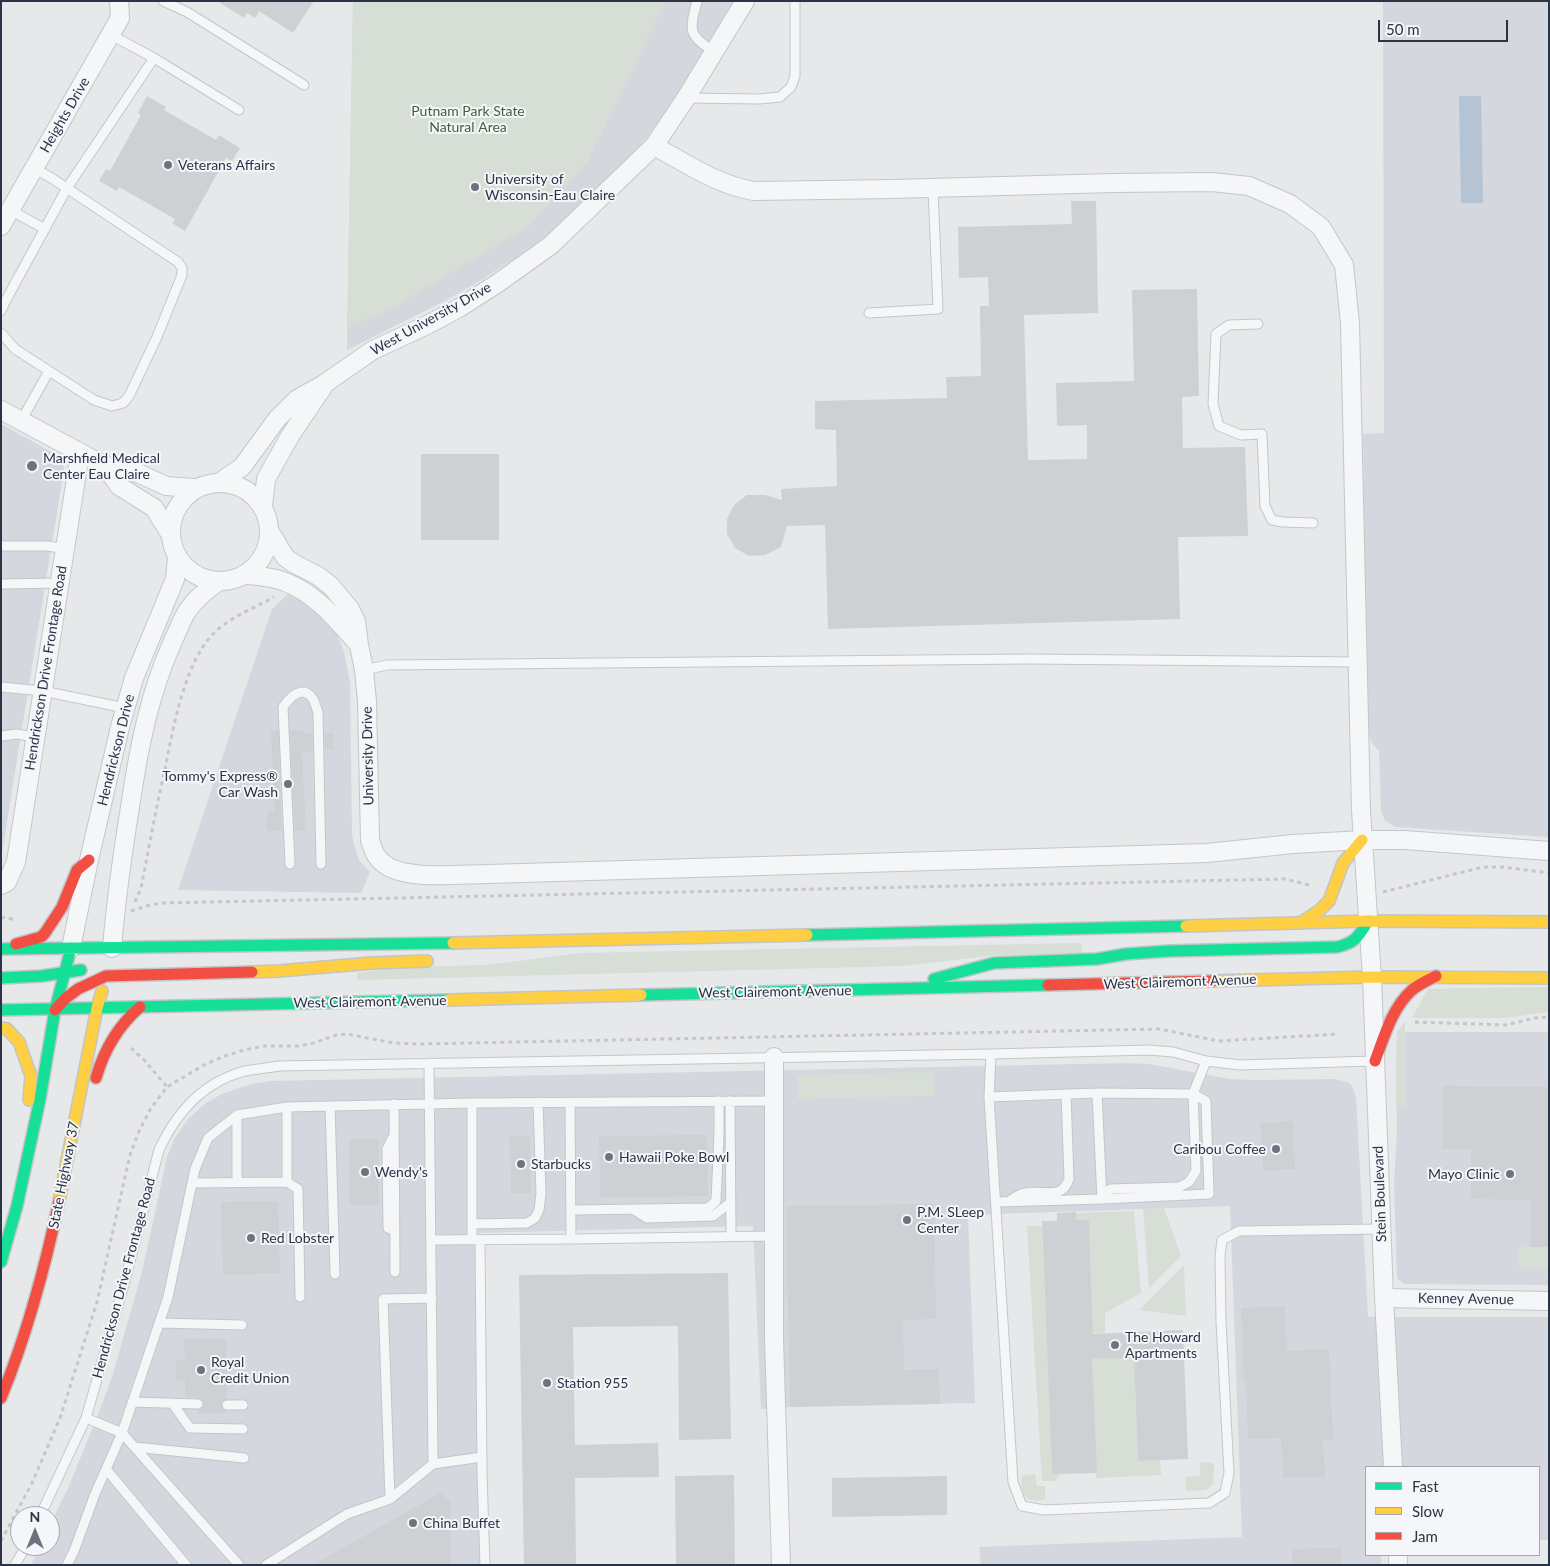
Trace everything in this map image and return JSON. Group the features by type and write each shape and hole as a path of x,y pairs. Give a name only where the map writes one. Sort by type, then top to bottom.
{"main road":[{"path":"1300,923 1326,904 1333,892 1343,863 1362,840"},
{"path":"1,948 41,937 45,933 62,907 77,870 89,860"},
{"path":"899,990 974,967 994,963 1097,959 1126,954 1169,951 1347,946 1356,942 1368,921"},
{"path":"55,1010 66,997 91,981 108,961 562,941 1368,921 1549,922"},
{"path":"512,953 562,941"},
{"path":"1,948 71,948 108,961 279,971 439,960"},
{"path":"1,1262 17,1206 40,1099 55,1010 71,948"},
{"name":"State Highway 37","path":"1,1398 15,1364 33,1309 48,1254 108,961"},
{"path":"1,978 42,976 82,970 89,967"},
{"path":"1375,1061 1390,1024 1405,997 1419,985 1436,976"},
{"name":"West Clairemont Avenue","path":"1,1010 899,990 1372,977 1549,978"},
{"path":"94,1084 108,1046 128,1016 140,1007"},
{"path":"1,1028 7,1029 19,1042 31,1076 22,1179"},
{"path":"57,1212 70,1193 77,1170"}],"street":[{"name":"Heights Drive","path":"4,221 120,18 119,1"},
{"name":"West University Drive","path":"220,482 242,467 277,419 297,400 373,350 459,308 551,245 654,146 686,98 745,1"},
{"name":"Stein Boulevard","path":"654,146 720,182 754,191 1113,182 1212,182 1250,186 1290,204 1322,227 1344,265 1350,323 1362,840 1372,977 1381,1229 1393,1466"},
{"name":"West University Drive","path":"263,506 266,479 290,436 324,384"},
{"path":"1,410 105,466 130,469 166,486 194,488 220,482 238,486 252,494 263,506 270,532 266,549 257,564 246,575"},
{"name":"Hendrickson Drive Frontage Road","path":"4,883 16,862 80,453"},
{"path":"105,466 119,486 154,508 169,532 177,558 188,570 203,579 218,582 246,575 284,581 317,601 359,645"},
{"path":"169,532 173,516 181,500 194,488"},
{"name":"University Drive","path":"270,532 285,557 318,576 331,586 341,597 356,621 367,700 370,840 375,855 383,864 394,870 412,874 488,874 1208,853 1293,844 1362,840"},
{"name":"Hendrickson Drive","path":"71,948 89,860 125,708 134,678 175,579 177,558"},
{"name":"Hendrickson Drive","path":"108,961 123,913 139,747 152,696 164,661 186,613 204,592 218,582"},
{"path":"1362,840 1405,840 1549,851"},
{"path":"774,1057 774,1339 781,1565"},
{"name":"Kenney Avenue","path":"1384,1298 1549,1301"}],"lane":[{"path":"163,1 187,12 304,84"},
{"path":"697,1 692,29 694,36 704,46 714,51"},
{"path":"686,98 759,99 780,97 791,87 795,76 795,1"},
{"path":"111,35 154,58 239,110"},
{"path":"1,311 67,188 154,58"},
{"path":"1,333 15,349 94,400 112,406 123,403 129,396 157,337 182,275 182,268 178,262 34,168"},
{"path":"870,312 938,309 933,188"},
{"path":"4,221 44,229"},
{"path":"1258,324 1229,325 1216,334 1213,404 1219,426 1242,435 1262,434 1265,506 1272,520 1313,523"},
{"path":"22,422 50,371"},
{"path":"1,546 48,546 65,549"},
{"path":"1,584 60,583"},
{"path":"364,670 387,665 1028,659 1357,662"},
{"path":"1,687 43,691 125,708"},
{"path":"290,864 283,707 290,697 296,693 306,694 313,699 318,712 321,864"},
{"path":"1,736 17,734 36,737"},
{"name":"Hendrickson Drive Frontage Road","path":"45,1506 86,1418 123,1288 159,1150 167,1132 191,1101 223,1079 244,1072 280,1066 1149,1050 1173,1052 1206,1060 1240,1065 1375,1061"},
{"path":"991,1054 989,1097 1013,1482 1022,1506 1044,1510 1209,1503 1225,1493 1229,1473 1221,1321 1220,1256 1222,1240 1239,1231 1381,1229"},
{"path":"1102,1199 1110,1189 1179,1187 1189,1182 1196,1171 1193,1094 1206,1060"},
{"path":"429,1063 433,1464"},
{"path":"989,1097 1097,1093 1193,1094 1206,1101 1209,1194 997,1202"},
{"path":"1097,1093 1102,1199"},
{"path":"1008,1202 1022,1193 1060,1192 1067,1187 1069,1179 1066,1094"},
{"path":"572,1210 708,1208 716,1201 719,1101"},
{"path":"730,1101 731,1236"},
{"path":"67,1565 122,1433 168,1297 195,1169 208,1138 237,1115 288,1107 394,1104 774,1101"},
{"path":"472,1224 527,1223 535,1218 540,1210 538,1102"},
{"path":"472,1103 472,1224 476,1240 485,1565"},
{"path":"570,1103 571,1238"},
{"path":"394,1104 395,1272"},
{"path":"330,1106 335,1274"},
{"path":"287,1182 288,1107"},
{"path":"237,1115 237,1182"},
{"path":"192,1183 287,1182 298,1189 300,1297"},
{"path":"634,1210 647,1218 713,1216 731,1202"},
{"path":"431,1240 774,1236"},
{"path":"390,1499 383,1299 432,1298"},
{"path":"159,1323 242,1326"},
{"path":"132,1402 198,1404"},
{"path":"172,1403 190,1428 244,1430"},
{"path":"227,1405 244,1405"},
{"path":"86,1418 122,1433 239,1565"},
{"path":"134,1446 244,1458"},
{"path":"266,1565 347,1514 390,1499 433,1464 482,1457"},
{"path":"106,1469 186,1565"}],"path":[{"path":"123,913 141,888 174,724 187,681 200,650 212,635 229,620 274,597 284,581"},
{"path":"1366,894 1393,890 1482,867 1502,867 1549,873"},
{"path":"123,913 150,904 163,903 1285,879 1333,892"},
{"path":"1,917 20,921"},
{"path":"1408,1022 1506,1025 1549,1016"},
{"path":"127,1044 145,1061 167,1087"}],"shaded area":[{"name":"Putnam Park State Natural Area","path":"353,1 737,1 674,102 649,135 585,203 545,237 483,279 445,301 347,350"},
{"path":"1383,1 1549,1 1549,837 1396,827 1385,821 1381,811 1379,751 1371,742 1367,724 1363,434 1384,433"},
{"path":"1,424 55,454 61,460 64,469 1,858"},
{"path":"290,592 309,602 334,627 344,652 350,682 352,834 359,860 370,872 361,893 178,890 272,609"},
{"path":"1397,1032 1549,1032 1549,1285 1404,1284 1397,1278 1394,1184 1397,1132"},
{"path":"1127,1063 1149,1064 1230,1079 1334,1079 1348,1082 1352,1086 1356,1097 1368,1317 1549,1317 1549,1540 1540,1540 1540,1466 1365,1466 1365,1556 1381,1556 1381,1565 981,1565 979,1547 1242,1537 1230,1206 968,1215 975,1403 761,1409 753,1226 478,1233 482,1565 31,1565 35,1556 60,1556 59,1506 112,1377 142,1272 167,1157 174,1139 189,1118 206,1103 222,1094 251,1084 271,1081"}],"green space":[{"name":"Putnam Park State Natural Area","path":"353,1 666,1 587,163 529,226 400,304 347,328"},
{"path":"1081,943 1082,953 996,955 903,966 357,980 357,973 403,967 487,965 582,953"},
{"path":"1549,987 1549,1012 1505,1018 1415,1018 1413,1016 1428,989"},
{"path":"1405,1022 1406,1106 1396,1106 1397,1032"},
{"path":"933,1072 934,1096 797,1099 797,1075"},
{"path":"1164,1208 1181,1256 1149,1288 1143,1209"},
{"path":"1134,1211 1141,1293 1105,1313 1105,1333 1093,1333 1089,1220 1076,1220 1076,1213"},
{"path":"1027,1226 1042,1226 1052,1474 1060,1474 1055,1481 1042,1481"},
{"path":"1518,1247 1549,1247 1549,1270 1519,1268"},
{"path":"1184,1265 1186,1316 1139,1310"},
{"path":"1134,1358 1138,1461 1160,1460 1161,1475 1096,1478 1092,1359"},
{"path":"1211,1462 1214,1465 1213,1484 1206,1490 1188,1491 1186,1489 1185,1477 1200,1476 1200,1463"},
{"path":"1035,1474 1037,1486 1045,1486 1045,1499 1029,1499 1022,1488 1022,1477"}],"water":[{"path":"1459,96 1481,96 1483,203 1461,203"}],"building":[{"path":"217,1 314,1 293,33 259,11 255,18 247,13 244,18"},
{"name":"Veterans Affairs","path":"147,96 166,107 164,110 216,140 219,135 240,148 232,161 226,158 185,231 172,223 175,219 119,187 117,191 99,181 106,169 110,171 141,115 138,113"},
{"path":"1071,201 1096,201 1098,313 1024,315 1028,460 1087,459 1087,425 1057,426 1056,383 1134,381 1132,290 1197,289 1199,396 1182,397 1183,448 1245,447 1248,536 1178,537 1180,619 828,629 825,525 787,526 781,547 765,555 749,556 735,548 727,534 727,519 734,505 747,495 765,495 782,500 781,489 837,486 836,430 815,429 815,401 947,398 946,377 981,376 980,306 989,306 988,277 959,278 958,227 1072,224"},
{"path":"421,454 499,454 499,540 421,540"},
{"path":"290,730 303,730 306,734 312,734 313,751 302,752 306,831 295,831"},
{"path":"271,731 278,731 282,831 269,831 266,825 269,811 274,811"},
{"path":"334,733 334,749 325,750 325,734"},
{"name":"Mayo Clinic","path":"1443,1086 1549,1087 1549,1247 1530,1247 1530,1200 1471,1199 1471,1149 1442,1149"},
{"name":"Caribou Coffee","path":"1293,1121 1295,1169 1263,1171 1260,1123"},
{"path":"707,1135 708,1196 600,1198 599,1136"},
{"name":"Starbucks","path":"510,1136 530,1136 531,1193 511,1193"},
{"name":"Wendy's","path":"350,1139 379,1139 379,1205 350,1205"},
{"name":"Red Lobster","path":"278,1201 280,1273 223,1275 221,1202"},
{"path":"934,1204 936,1319 903,1320 904,1370 939,1369 940,1404 790,1407 786,1206"},
{"name":"The Howard Apartments","path":"1076,1212 1076,1220 1089,1220 1093,1334 1183,1330 1188,1459 1138,1461 1134,1358 1092,1359 1097,1473 1052,1474 1042,1221 1057,1221 1057,1213"},
{"name":"Station 955","path":"728,1273 731,1439 679,1440 678,1326 573,1327 575,1445 658,1443 659,1477 575,1478 576,1565 524,1565 519,1275"},
{"path":"1285,1306 1287,1351 1329,1349 1333,1440 1323,1441 1325,1477 1283,1478 1281,1438 1248,1439 1241,1308"},
{"name":"Royal Credit Union","path":"184,1339 226,1339 227,1399 222,1401 221,1405 227,1413 198,1414 198,1410 204,1407 203,1401 199,1398 185,1397 185,1380 176,1381 176,1360 185,1360"},
{"path":"734,1475 735,1565 676,1565 675,1476"},
{"path":"947,1476 947,1515 832,1517 832,1478"},
{"path":"440,1493 450,1502 451,1565 313,1565"},
{"path":"1341,1548 1341,1565 1292,1565 1292,1549"}],"traffic: fast":[{"path":"934,979 994,963 1097,959 1126,954 1169,951 1337,947 1356,938 1368,921"},
{"path":"807,935 1186,926"},
{"path":"1,949 453,943"},
{"path":"1,1262 17,1206 40,1099 55,1010 71,948"},
{"path":"1,978 42,976 81,970"},
{"path":"641,995 1048,985"},
{"path":"1,1010 448,1000"}],"traffic: slow":[{"path":"1300,923 1320,910 1329,901 1343,863 1362,840"},
{"path":"1186,926 1368,921 1549,922"},
{"path":"453,943 807,935"},
{"path":"252,972 427,961"},
{"path":"1213,981 1372,977 1549,978"},
{"path":"59,1201 102,991"},
{"path":"448,1000 641,995"},
{"path":"1,1028 7,1029 19,1042 31,1076 29,1100"}],"traffic: jam":[{"path":"16,944 41,937 45,933 62,907 77,870 89,860"},
{"path":"55,1010 78,989 106,976 252,972"},
{"path":"1375,1061 1389,1023 1399,1005 1415,988 1436,976"},
{"path":"1048,985 1213,981"},
{"path":"96,1078 103,1058 113,1039 125,1022 140,1007"},
{"path":"1,1398 19,1350 34,1301 59,1201"}],"place":[{"name":"Veterans Affairs","path":"168,165"},
{"name":"University of Wisconsin-Eau Claire","path":"475,187"},
{"name":"Marshfield Medical Center Eau Claire","path":"32,466"},
{"name":"Tommy's Express® Car Wash","path":"288,784"},
{"name":"Caribou Coffee","path":"1276,1149"},
{"name":"Hawaii Poke Bowl","path":"609,1157"},
{"name":"Starbucks","path":"521,1164"},
{"name":"Wendy's","path":"365,1172"},
{"name":"Mayo Clinic","path":"1510,1174"},
{"name":"P.M. SLeep Center","path":"907,1220"},
{"name":"Red Lobster","path":"251,1238"},
{"name":"The Howard Apartments","path":"1115,1345"},
{"name":"Royal Credit Union","path":"201,1370"},
{"name":"Station 955","path":"547,1383"},
{"name":"China Buffet","path":"413,1523"}]}
